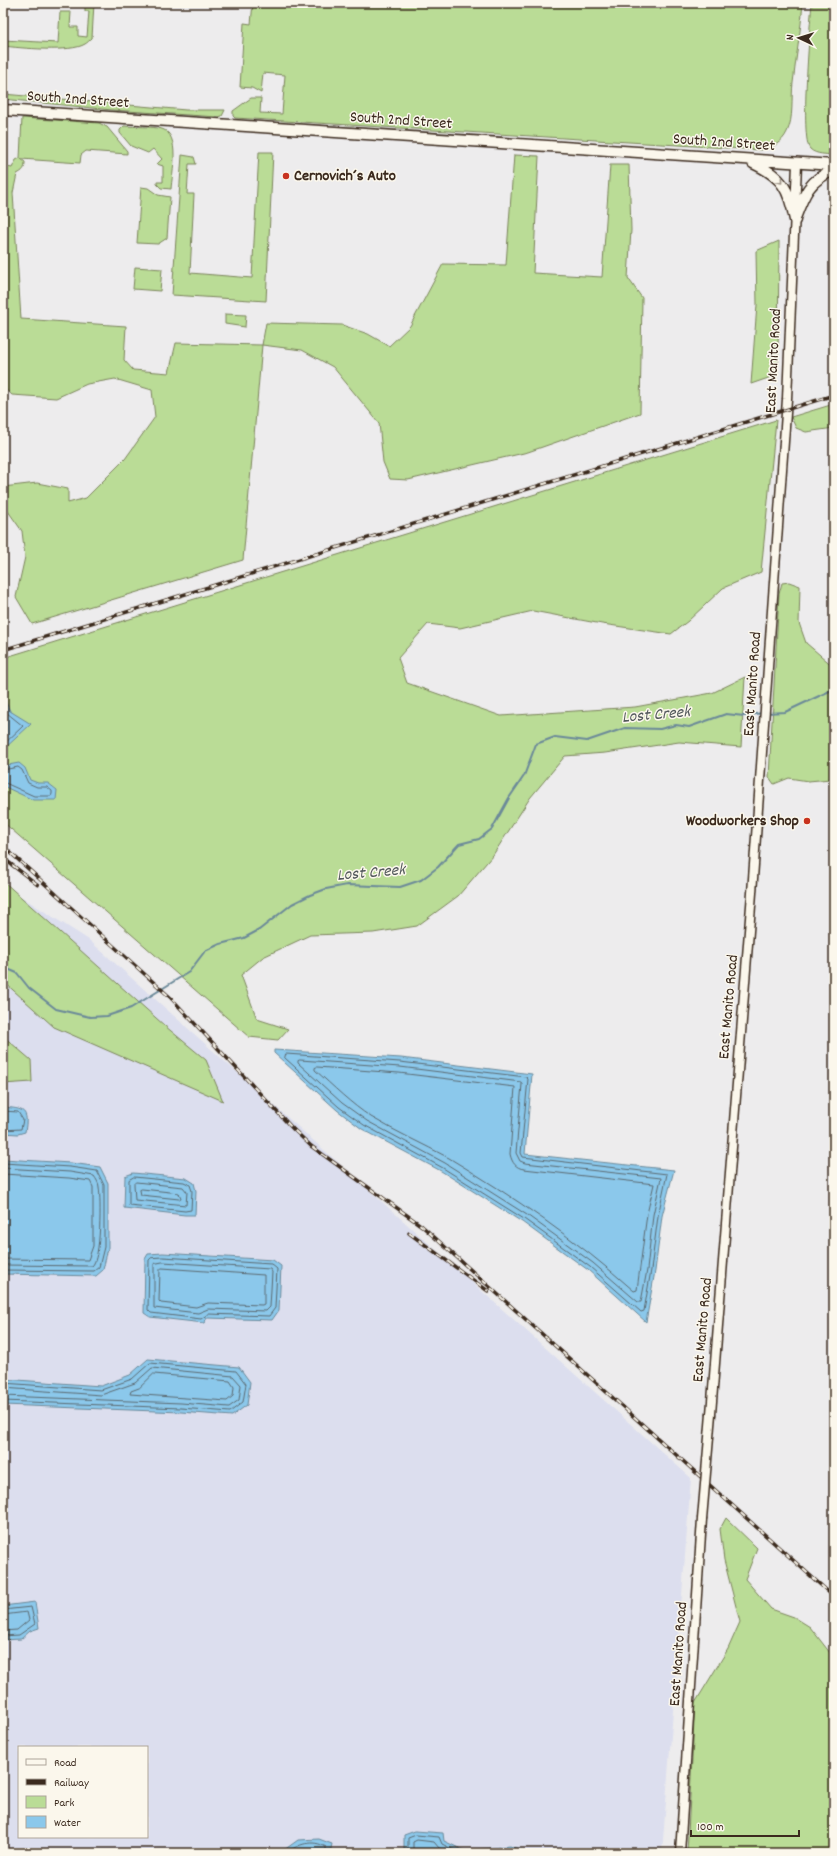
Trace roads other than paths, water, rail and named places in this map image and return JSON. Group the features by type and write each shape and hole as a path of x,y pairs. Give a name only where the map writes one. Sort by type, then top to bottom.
{"main road":[{"name":"South 2nd Street","path":"3,110 797,164 834,165"},
{"path":"748,160 772,172 782,182 791,199 795,220"},
{"path":"795,220 802,198 811,185 823,175 834,170"}],"street":[{"name":"East Manito Road","path":"680,1853 702,1519 767,687 787,399 797,164"}],"water":[{"path":"3,696 10,711 31,724 3,750"},
{"path":"19,763 25,768 30,780 38,783 48,783 57,790 56,800 33,800 3,786 3,766"},
{"path":"274,1050 401,1058 532,1074 525,1154 674,1170 662,1216 655,1271 646,1322 588,1270 522,1222 441,1171 362,1129 337,1110 274,1053"},
{"path":"3,1107 20,1110 23,1112 26,1119 25,1132 18,1134 3,1133"},
{"path":"3,1159 71,1163 100,1167 108,1183 108,1248 103,1270 96,1276 3,1274"},
{"path":"133,1173 186,1178 194,1183 196,1191 195,1215 124,1208 125,1176"},
{"path":"163,1253 273,1260 281,1266 279,1310 272,1320 207,1318 204,1323 150,1317 144,1313 145,1259 148,1254"},
{"path":"148,1359 239,1367 250,1382 247,1405 232,1416 181,1412 3,1405 3,1379 101,1386 130,1375"},
{"path":"35,1602 39,1628 30,1631 21,1639 3,1640 3,1606"},
{"path":"415,1831 443,1833 444,1841 465,1851 510,1846 530,1853 404,1853 404,1835"},
{"path":"319,1839 332,1844 330,1853 280,1853 298,1840"}],"waterway":[{"name":"Lost Creek","path":"766,713 785,712 834,689"},
{"name":"Lost Creek","path":"3,967 17,973 29,988 56,1009 90,1017 107,1016 131,1008 189,972 205,951 220,944 244,938 259,930 292,904 310,895 326,889 347,885 400,887 421,880 438,867 459,844 479,839 492,829 509,798 524,776 536,744 555,737 587,741 625,728 660,729 676,725 689,727 726,714 744,716 762,713"}],"railway":[{"path":"3,650 834,395"},
{"path":"3,846 171,998 293,1129 311,1146 422,1226 834,1597"},
{"path":"3,858 38,885"},
{"path":"409,1233 488,1291"}],"place":[{"name":"Cernovich´s Auto","path":"286,176"},
{"name":"Woodworkers Shop","path":"807,821"}]}
